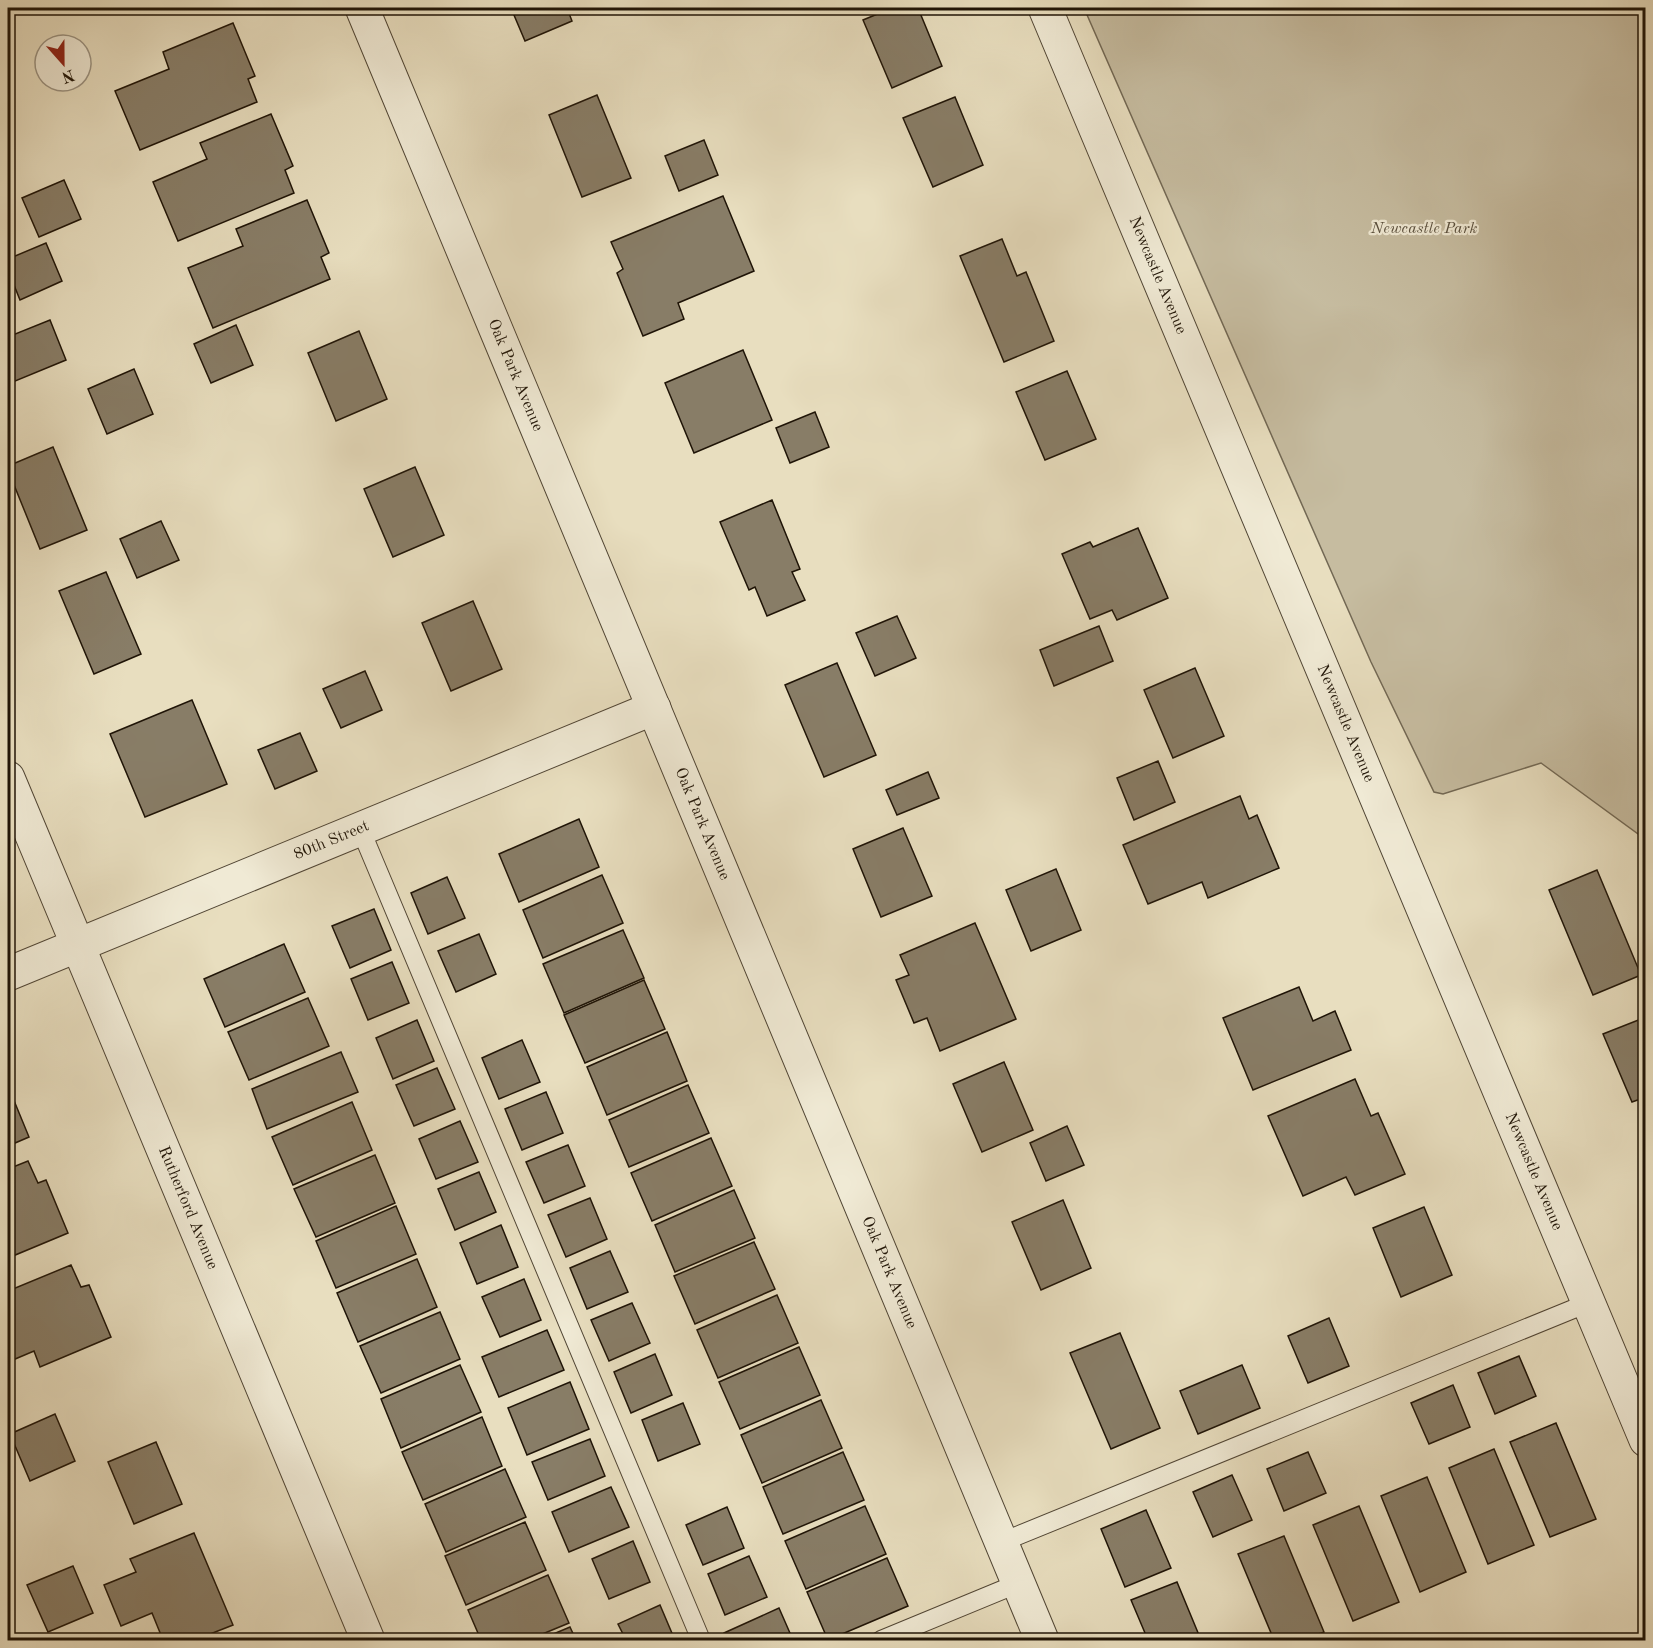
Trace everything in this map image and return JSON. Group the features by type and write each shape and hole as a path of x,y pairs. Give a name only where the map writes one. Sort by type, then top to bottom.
{"street":[{"name":"Oak Park Avenue","path":"362,8 1042,1641"},
{"name":"Newcastle Avenue","path":"1045,8 1646,1440"},
{"name":"80th Street","path":"8,974 654,708"},
{"name":"Rutherford Avenue","path":"8,778 368,1641"}],"lane":[{"path":"360,828 701,1641"},
{"path":"1002,1542 1588,1303"},
{"path":"881,1641 1018,1583"}],"green space":[{"name":"Newcastle Park","path":"1084,8 1645,8 1645,839 1541,763 1443,794 1434,792 1371,662"}],"building":[{"path":"511,8 567,8 572,21 525,41"},
{"path":"892,8 918,8 942,66 892,88 863,20"},
{"path":"233,23 255,76 248,79 257,102 140,150 115,91 169,69 163,52"},
{"path":"597,95 631,178 582,197 549,115"},
{"path":"955,97 983,165 933,187 903,118"},
{"path":"271,114 293,166 285,170 294,193 178,241 153,182 207,159 200,143"},
{"path":"704,140 718,175 679,191 665,156"},
{"path":"64,180 81,219 39,237 22,198"},
{"path":"723,196 754,271 678,303 684,319 643,336 617,273 623,269 611,242"},
{"path":"307,200 329,253 321,257 330,279 213,328 188,268 243,246 236,229"},
{"path":"1002,239 1017,276 1026,272 1054,341 1004,362 960,256"},
{"path":"46,243 62,281 20,300 8,270 8,259"},
{"path":"50,320 66,360 8,384 8,337"},
{"path":"236,325 253,365 211,383 194,344"},
{"path":"359,331 387,399 336,421 308,353"},
{"path":"743,350 772,420 694,453 665,383"},
{"path":"134,369 153,414 107,434 88,389"},
{"path":"1067,371 1096,439 1045,460 1016,392"},
{"path":"815,412 829,447 790,463 776,428"},
{"path":"53,447 87,530 40,549 8,466"},
{"path":"415,467 444,535 393,557 364,489"},
{"path":"772,500 800,569 792,572 805,600 767,616 755,587 749,590 720,522"},
{"path":"161,521 179,560 137,578 120,539"},
{"path":"1138,528 1168,598 1117,620 1112,610 1090,619 1062,554 1090,542 1093,547"},
{"path":"106,572 141,654 94,674 59,591"},
{"path":"473,601 502,669 451,691 422,623"},
{"path":"897,616 916,658 875,676 856,633"},
{"path":"1099,626 1113,661 1054,686 1040,650"},
{"path":"837,663 876,755 824,777 785,685"},
{"path":"1195,668 1224,736 1173,758 1144,690"},
{"path":"365,671 382,710 341,728 323,689"},
{"path":"192,700 227,784 145,817 110,734"},
{"path":"300,733 317,771 275,789 258,750"},
{"path":"1158,761 1175,802 1134,820 1117,778"},
{"path":"928,772 939,798 897,815 886,790"},
{"path":"1240,796 1249,819 1257,815 1279,868 1208,898 1202,882 1148,904 1123,845"},
{"path":"579,819 599,867 519,902 499,854"},
{"path":"903,828 932,896 881,917 853,849"},
{"path":"1056,869 1081,930 1031,951 1006,890"},
{"path":"1597,870 1641,975 1593,995 1549,890"},
{"path":"602,875 623,923 543,958 523,910"},
{"path":"447,877 465,918 428,934 411,893"},
{"path":"374,909 391,950 350,968 332,926"},
{"path":"975,923 1016,1019 940,1051 927,1018 914,1023 896,980 909,975 900,955"},
{"path":"623,930 644,978 564,1013 543,964"},
{"path":"479,934 496,974 456,992 438,951"},
{"path":"284,944 305,992 225,1027 204,979"},
{"path":"392,962 409,1003 368,1020 351,979"},
{"path":"644,980 665,1029 585,1063 564,1015"},
{"path":"1299,987 1313,1021 1335,1011 1351,1050 1253,1090 1223,1018"},
{"path":"308,998 329,1046 249,1080 228,1032"},
{"path":"1646,1017 1646,1097 1632,1102 1603,1034"},
{"path":"417,1020 434,1061 393,1079 376,1038"},
{"path":"667,1032 687,1081 607,1115 587,1067"},
{"path":"522,1040 540,1082 499,1099 482,1058"},
{"path":"341,1052 358,1092 267,1129 252,1089"},
{"path":"1004,1062 1033,1130 982,1152 953,1084"},
{"path":"437,1068 455,1109 414,1126 396,1085"},
{"path":"1355,1079 1371,1116 1378,1113 1405,1174 1355,1195 1346,1177 1303,1196 1268,1116"},
{"path":"688,1085 709,1133 629,1167 609,1120"},
{"path":"8,1086 29,1137 8,1146"},
{"path":"546,1092 563,1133 522,1150 505,1109"},
{"path":"352,1102 372,1150 293,1185 272,1137"},
{"path":"460,1121 478,1162 436,1179 419,1139"},
{"path":"1067,1126 1084,1165 1046,1181 1030,1143"},
{"path":"711,1138 732,1186 652,1221 631,1173"},
{"path":"568,1145 585,1186 544,1203 526,1162"},
{"path":"375,1155 395,1203 316,1237 294,1189"},
{"path":"28,1161 38,1183 46,1180 68,1233 8,1258 8,1169"},
{"path":"479,1172 496,1212 455,1230 438,1189"},
{"path":"734,1190 755,1238 675,1272 655,1225"},
{"path":"590,1198 607,1239 566,1257 548,1215"},
{"path":"1063,1200 1091,1268 1041,1290 1012,1222"},
{"path":"396,1206 416,1254 336,1288 316,1241"},
{"path":"1424,1207 1452,1275 1401,1297 1373,1228"},
{"path":"501,1225 518,1267 477,1284 460,1243"},
{"path":"754,1242 775,1289 695,1324 674,1276"},
{"path":"610,1251 628,1292 587,1309 570,1268"},
{"path":"417,1259 437,1307 358,1342 337,1293"},
{"path":"71,1265 81,1287 89,1285 111,1337 40,1367 34,1351 8,1362 8,1291"},
{"path":"524,1279 541,1320 500,1337 482,1297"},
{"path":"777,1295 798,1343 718,1378 697,1330"},
{"path":"632,1303 650,1343 609,1361 591,1320"},
{"path":"440,1312 460,1359 381,1393 360,1346"},
{"path":"1329,1318 1349,1366 1308,1383 1288,1336"},
{"path":"547,1330 564,1370 499,1397 482,1357"},
{"path":"1120,1333 1160,1428 1111,1449 1070,1353"},
{"path":"799,1347 820,1395 740,1429 719,1382"},
{"path":"655,1354 672,1395 631,1413 614,1372"},
{"path":"1519,1356 1536,1396 1495,1414 1478,1373"},
{"path":"460,1365 481,1412 401,1448 381,1399"},
{"path":"1242,1365 1260,1408 1198,1434 1180,1391"},
{"path":"570,1382 589,1429 527,1455 508,1408"},
{"path":"1453,1385 1470,1427 1429,1444 1411,1403"},
{"path":"821,1400 842,1448 762,1483 741,1435"},
{"path":"683,1403 700,1444 658,1461 642,1420"},
{"path":"55,1414 75,1461 30,1481 10,1434"},
{"path":"482,1417 502,1466 423,1500 402,1452"},
{"path":"1556,1423 1596,1519 1550,1537 1510,1442"},
{"path":"590,1439 605,1476 548,1500 532,1462"},
{"path":"156,1442 182,1504 134,1524 108,1462"},
{"path":"1494,1449 1534,1545 1488,1564 1449,1468"},
{"path":"843,1452 864,1500 783,1534 763,1487"},
{"path":"1308,1452 1326,1493 1284,1511 1267,1469"},
{"path":"505,1469 526,1517 446,1552 425,1504"},
{"path":"1232,1475 1252,1520 1213,1537 1193,1492"},
{"path":"1427,1477 1466,1572 1420,1592 1381,1496"},
{"path":"611,1487 629,1527 569,1552 552,1512"},
{"path":"865,1506 886,1554 806,1589 785,1541"},
{"path":"1359,1506 1399,1602 1353,1621 1313,1525"},
{"path":"727,1507 744,1548 703,1565 686,1525"},
{"path":"1146,1510 1171,1568 1125,1587 1101,1529"},
{"path":"525,1522 546,1570 466,1605 445,1556"},
{"path":"194,1533 233,1625 195,1640 163,1640 152,1613 121,1626 104,1585 136,1572 130,1559"},
{"path":"1284,1536 1324,1632 1302,1640 1274,1640 1238,1554"},
{"path":"633,1541 650,1582 609,1599 592,1559"},
{"path":"749,1556 767,1597 725,1615 708,1574"},
{"path":"887,1558 908,1606 828,1640 807,1592"},
{"path":"73,1566 93,1613 48,1632 27,1585"},
{"path":"548,1575 569,1623 528,1640 481,1640 468,1610"},
{"path":"1177,1582 1201,1640 1148,1640 1131,1600"},
{"path":"660,1605 674,1638 670,1640 626,1640 618,1624"},
{"path":"779,1608 793,1640 727,1640 724,1633"},
{"path":"570,1627 576,1640 539,1640"},
{"path":"960,1635 963,1640 947,1640"}]}
